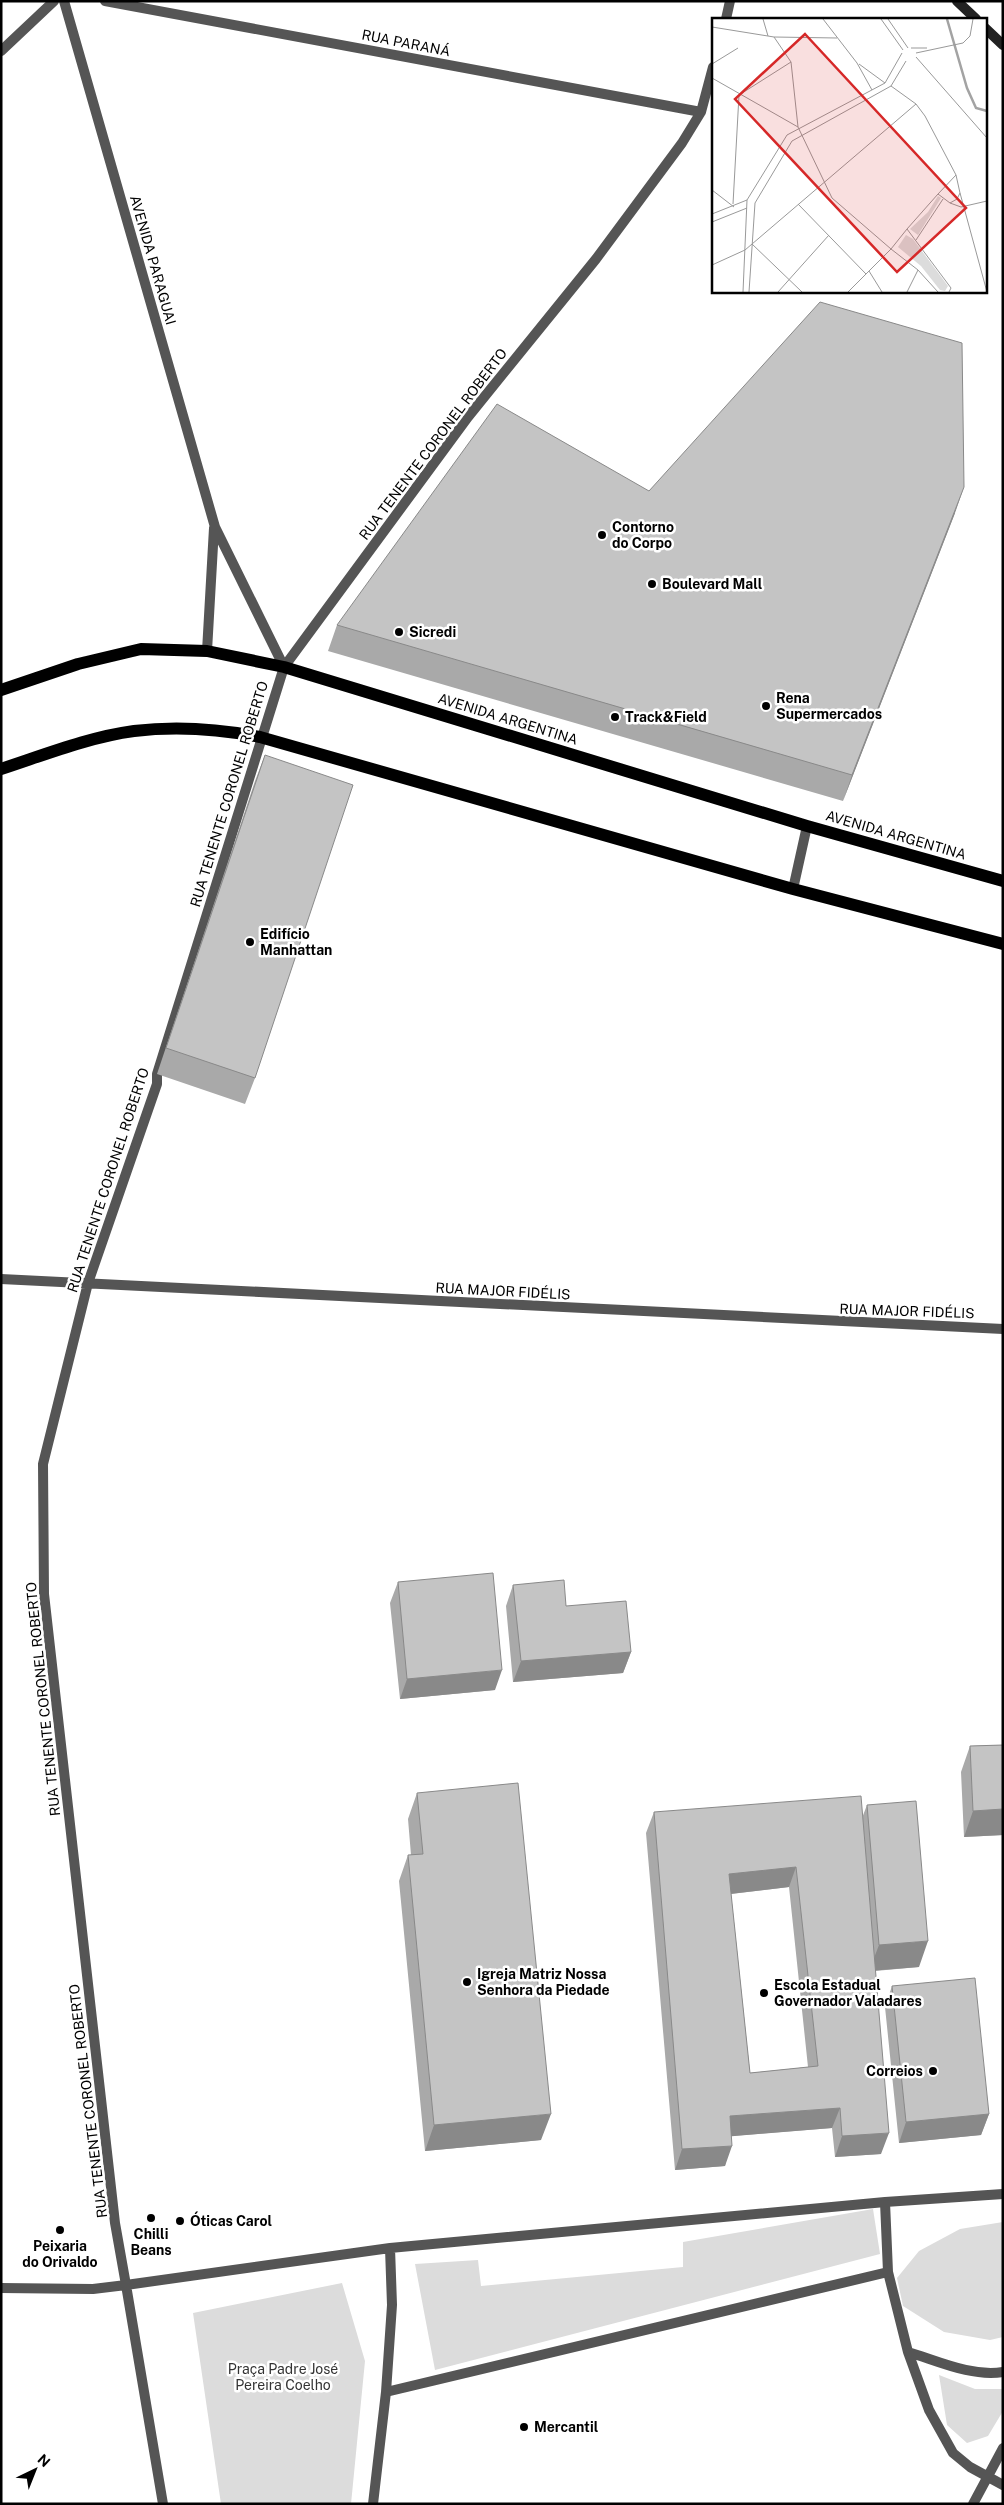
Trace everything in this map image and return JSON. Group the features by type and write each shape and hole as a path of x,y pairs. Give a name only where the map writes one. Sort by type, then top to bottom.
{"main road":[{"name":"AVENIDA ARGENTINA","path":"1,690 78,664 141,649 207,651 284,667 807,826 1003,881"},
{"path":"1,769 70,747 134,731 220,729 260,737 793,889 1003,944"}],"street":[{"path":"1,51 54,1"},
{"name":"AVENIDA PARAGUAI","path":"64,1 214,527 284,667"},
{"name":"RUA PARANÁ","path":"105,1 701,112"},
{"path":"726,18 730,1"},
{"path":"957,1 975,18"},
{"path":"986,29 1003,45"},
{"name":"RUA TENENTE CORONEL ROBERTO","path":"126,2285 115,2223 44,1594 43,1464 88,1283 157,1084 157,1074 260,737 284,667 468,417 596,258 682,143 701,112 712,71"},
{"name":"AVENIDA PARAGUAI","path":"207,651 214,527"},
{"path":"793,889 807,826"},
{"name":"RUA MAJOR FIDÉLIS","path":"1,1279 1003,1328"},
{"path":"1,2288 93,2289 390,2248 885,2202 1003,2194"},
{"path":"885,2202 888,2272 908,2352 929,2410 953,2453 970,2467 1003,2485"},
{"path":"373,2504 386,2392 392,2305 390,2248"},
{"path":"386,2392 888,2272"},
{"path":"126,2285 163,2504"},
{"path":"908,2352 960,2369 993,2374 1003,2372"},
{"path":"973,2504 986,2476 1003,2448"}],"green space":[{"path":"873,2209 880,2254 435,2370 415,2264 478,2260 481,2286 683,2267 683,2242"},
{"path":"1003,2222 1003,2337 990,2340 944,2332 903,2306 897,2278 919,2251 960,2229"},
{"name":"Praça Padre José Pereira Coelho","path":"342,2283 365,2361 351,2504 221,2504 193,2313"},
{"path":"939,2375 975,2389 1003,2389 1003,2411 988,2436 967,2443 947,2425"}],"building":[{"name":"Boulevard Mall","path":"820,302 962,343 964,487 852,775 337,625 497,404 649,491"},
{"name":"Edifício Manhattan","path":"265,755 353,785 255,1078 166,1048"},
{"path":"493,1573 502,1670 407,1679 398,1582"},
{"path":"564,1580 566,1606 626,1601 631,1652 521,1661 513,1585"},
{"path":"1003,1745 1003,1809 973,1811 970,1746"},
{"name":"Igreja Matriz Nossa Senhora da Piedade","path":"518,1783 551,2114 434,2125 408,1855 423,1854 417,1793"},
{"path":"861,1796 889,2133 842,2136 840,2108 730,2116 732,2146 682,2149 654,1812","holes":["796,1867 818,2066 750,2073 729,1874"]},
{"path":"916,1801 928,1941 879,1945 867,1805"},
{"name":"Correios","path":"975,1978 989,2114 906,2122 892,1986"}],"place":[{"name":"Contorno do Corpo","path":"602,535"},
{"name":"Boulevard Mall","path":"652,584"},
{"name":"Sicredi","path":"399,632"},
{"name":"Rena Supermercados","path":"766,706"},
{"name":"Track&Field","path":"615,717"},
{"name":"Edifício Manhattan","path":"250,942"},
{"name":"Igreja Matriz Nossa Senhora da Piedade","path":"467,1982"},
{"name":"Escola Estadual Governador Valadares","path":"764,1993"},
{"name":"Correios","path":"933,2071"},
{"name":"Chilli Beans","path":"151,2218"},
{"name":"Óticas Carol","path":"180,2221"},
{"name":"Peixaria do Orivaldo","path":"60,2230"},
{"name":"Mercantil","path":"524,2427"}]}
